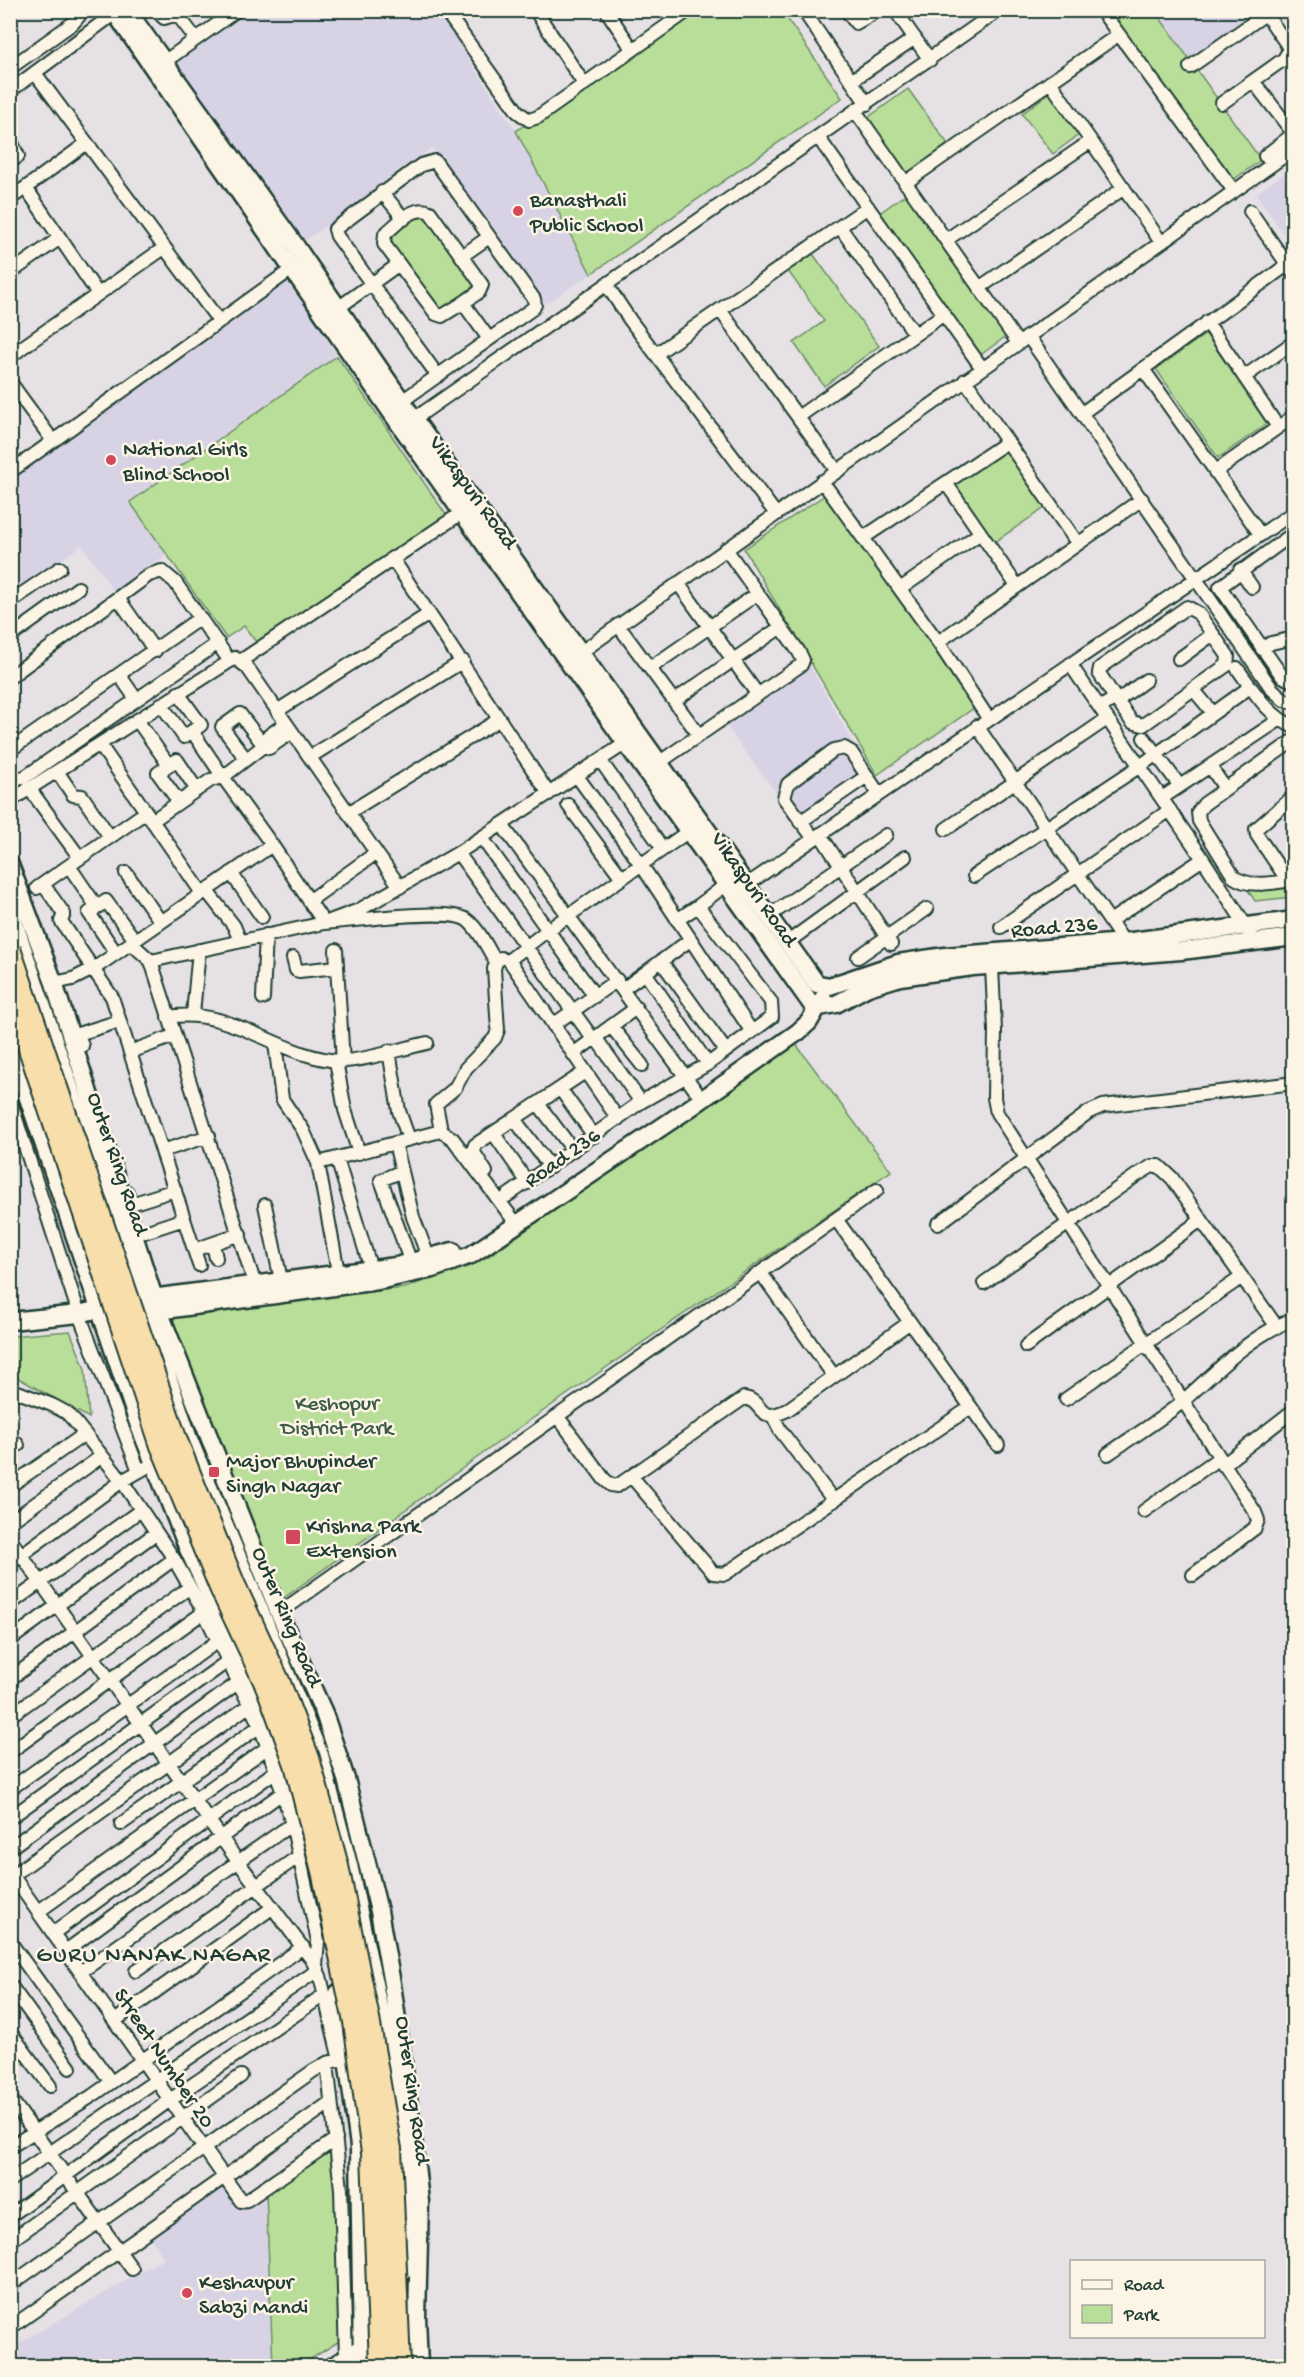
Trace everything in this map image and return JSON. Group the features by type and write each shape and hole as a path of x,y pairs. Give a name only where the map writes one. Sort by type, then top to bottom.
{"main road":[{"name":"Outer Ring Road","path":"10,949 177,1440 234,1582 280,1683 312,1769 338,1866 392,2149 400,2367"},
{"path":"10,992 161,1446 220,1588 267,1688 297,1773 322,1871 354,2022 372,2153 380,2367"}],"street":[{"path":"10,69 73,23 79,16 78,10"},
{"path":"156,10 164,18 177,14 196,39"},
{"path":"445,10 525,118 538,117 687,11"},
{"path":"536,10 584,84"},
{"path":"606,10 633,50"},
{"path":"803,10 867,104"},
{"path":"846,10 856,23 879,10"},
{"path":"895,10 930,60"},
{"path":"408,423 999,10"},
{"path":"1101,10 1234,191"},
{"path":"10,91 119,12"},
{"name":"Vikaspuri Road","path":"119,12 164,62 298,264 338,308 402,402 408,423 463,512 689,831 736,888 769,916 821,984"},
{"name":"Vikaspuri Road","path":"119,12 408,423 581,651 660,762 736,888 812,1003"},
{"path":"164,62 232,12"},
{"path":"1190,67 1268,12 1288,36 1288,52 1284,59 1222,103"},
{"path":"905,183 1118,35"},
{"path":"851,81 915,38"},
{"path":"35,73 219,321"},
{"path":"1253,81 1293,135 1265,156"},
{"path":"1050,82 1161,242"},
{"path":"856,112 979,288 1082,413 1278,696 1293,703"},
{"path":"818,137 982,368"},
{"path":"10,139 18,156 10,163"},
{"path":"946,240 1091,141"},
{"path":"10,199 87,143"},
{"path":"567,661 1293,149"},
{"path":"402,402 461,360 535,305 534,299 435,161 420,165 335,229 337,236 438,376"},
{"path":"26,188 98,294"},
{"path":"979,288 1124,188"},
{"path":"382,192 404,219"},
{"path":"656,354 868,207"},
{"path":"422,209 430,212 462,256 482,285 479,292 439,316 384,244 383,238 404,219 422,209"},
{"path":"1082,413 1207,322 1290,269 1250,211"},
{"path":"840,226 915,334"},
{"path":"462,256 489,237"},
{"path":"10,273 60,238"},
{"path":"13,349 164,248"},
{"path":"10,472 298,264"},
{"path":"338,308 399,264"},
{"path":"606,284 776,514"},
{"path":"463,303 489,339"},
{"path":"720,310 837,471"},
{"path":"798,417 944,314"},
{"path":"1207,322 1278,427"},
{"path":"1244,377 1293,342"},
{"path":"461,360 474,377"},
{"path":"1143,369 1260,534"},
{"path":"965,380 1078,544"},
{"path":"10,382 53,441"},
{"path":"1215,472 1293,416"},
{"path":"863,538 1008,442"},
{"path":"822,481 938,642 988,718"},
{"path":"946,483 1017,586"},
{"path":"938,642 1142,499"},
{"path":"10,801 178,693 235,660 463,512"},
{"path":"677,920 698,906 736,888 817,837 1260,534 1292,517"},
{"path":"1293,533 1220,587 1282,676 1293,682"},
{"path":"900,589 979,534"},
{"path":"660,762 801,665 803,660 726,549"},
{"path":"392,558 463,661 549,794"},
{"path":"10,602 60,567"},
{"path":"10,678 149,575 162,570 175,582 218,643 277,711 400,887"},
{"path":"1240,570 1252,586"},
{"path":"678,583 758,695"},
{"path":"10,637 78,588"},
{"path":"650,668 757,594"},
{"path":"118,598 155,651"},
{"path":"1187,607 1192,608 1228,656 1227,665 1143,725 1132,722 1116,700 1099,673 1100,668 1187,607"},
{"path":"277,711 429,614"},
{"path":"10,750 201,618"},
{"path":"618,625 699,735"},
{"path":"674,701 781,627"},
{"path":"1179,659 1213,634"},
{"path":"1252,660 1271,644 1293,639"},
{"path":"10,780 25,777 218,643"},
{"path":"310,757 463,661"},
{"path":"1070,664 1203,859 1246,926 1253,942"},
{"path":"1237,668 1250,687 1279,720 1293,727"},
{"path":"120,676 136,699"},
{"path":"1100,708 1146,680"},
{"path":"974,876 1140,766 1250,687"},
{"path":"161,704 184,737 201,725 178,693"},
{"path":"1198,695 1213,714"},
{"path":"246,759 222,727 240,714 265,745"},
{"path":"348,813 500,719"},
{"path":"137,720 168,764"},
{"path":"946,829 1107,720"},
{"path":"1162,798 1279,720"},
{"path":"977,726 1124,942"},
{"path":"265,745 263,740 289,727"},
{"path":"192,731 324,923"},
{"path":"1144,738 1180,786"},
{"path":"1291,880 1250,884 1234,877 1199,821 1198,812 1204,804 1293,740"},
{"path":"324,923 359,910 458,853 626,743"},
{"path":"100,745 204,892 234,926 240,941"},
{"path":"199,1265 112,997 95,968 61,921 64,914 40,886 110,837 179,802 211,780 223,777 265,745"},
{"path":"879,794 850,752 844,748 834,750 788,784 784,798 800,822 817,837 841,867 889,941"},
{"path":"179,802 158,773 168,764 177,760 197,790"},
{"path":"600,760 663,849"},
{"path":"1210,766 1222,784"},
{"path":"57,771 73,795 82,796 110,837"},
{"path":"577,776 642,866 752,1032"},
{"path":"800,822 867,776"},
{"path":"29,788 80,858"},
{"path":"1291,880 1257,835 1256,829 1293,796"},
{"path":"568,805 622,878"},
{"path":"1001,927 1170,810"},
{"path":"502,825 696,1091"},
{"path":"496,962 511,957 689,831"},
{"path":"769,916 886,835"},
{"path":"482,838 595,996"},
{"path":"54,983 73,979 95,968 272,845"},
{"path":"309,901 376,853"},
{"path":"458,853 640,1102"},
{"path":"788,942 905,857"},
{"path":"1110,921 1203,859"},
{"path":"10,865 54,983 150,1305 279,1613 324,1713 346,1779 379,1911 392,1984 420,2202 417,2317 419,2367"},
{"path":"69,866 97,908"},
{"path":"126,873 160,922"},
{"path":"231,873 262,917"},
{"path":"1224,893 1241,881"},
{"path":"116,953 89,913 106,901 133,941 151,961 257,1289"},
{"path":"507,1196 640,1102 684,1075 708,1064 772,1017 771,1002 698,906"},
{"path":"858,957 889,941 927,909"},
{"name":"Outer Ring Road","path":"10,910 99,1178 150,1305 165,1372 189,1439 320,1755 349,1865 381,2017 403,2146 408,2367"},
{"path":"151,961 324,923 429,915 460,916 469,921 496,962 494,977 498,1030 492,1044 466,1068 459,1084 436,1104 441,1131 453,1139 515,1216"},
{"name":"Road 236","path":"257,1289 283,1280 338,1272 371,1276 471,1244 787,1030 812,1003 821,984 898,963 934,958 1124,942 1293,920"},
{"path":"263,998 266,935"},
{"path":"150,1305 257,1289 433,1269 471,1255 798,1032 809,1022 812,1003 836,1004 868,987 900,977 1181,951 1293,937"},
{"path":"552,1025 595,996 646,974 690,940"},
{"path":"193,1014 199,950"},
{"path":"336,950 340,1061 345,1110 359,1153"},
{"path":"511,957 510,964 618,1119"},
{"path":"293,958 296,970 299,971 337,967"},
{"path":"661,961 726,1051"},
{"path":"992,967 995,1030 994,1098 1004,1127 1258,1520 1255,1528 1193,1575"},
{"path":"646,974 708,1064"},
{"path":"573,1053 636,1008"},
{"path":"168,1017 193,1014 244,1027 275,1042 340,1061 427,1043"},
{"path":"120,1021 78,1034 131,1204 175,1190"},
{"path":"612,1026 642,1065"},
{"path":"130,1052 174,1036"},
{"path":"275,1042 282,1099 303,1130 318,1163 338,1272"},
{"path":"10,1045 124,1384 146,1467"},
{"path":"389,1051 399,1111 409,1139"},
{"path":"515,1216 507,1196 481,1166 473,1151 475,1145 539,1105 585,1072"},
{"path":"938,1224 1079,1118 1103,1106 1293,1083"},
{"path":"561,1090 594,1136"},
{"path":"10,1100 77,1312 196,1583 268,1718 296,1804 321,1900 359,2146 362,2367"},
{"path":"539,1105 573,1150"},
{"path":"515,1120 550,1167"},
{"path":"318,1163 441,1131"},
{"path":"494,1134 528,1183"},
{"path":"162,1151 209,1136"},
{"path":"395,1143 400,1172 413,1217 429,1259"},
{"path":"337,1159 371,1276"},
{"path":"984,1283 1152,1166 1159,1166 1172,1178 1277,1327"},
{"path":"400,1172 381,1180 411,1263"},
{"path":"60,1190 99,1178"},
{"path":"279,1613 877,1190"},
{"path":"265,1205 283,1280"},
{"path":"145,1232 184,1219"},
{"path":"836,1219 998,1445"},
{"path":"1026,1346 1201,1220"},
{"path":"194,1250 240,1234"},
{"path":"213,1244 216,1258"},
{"path":"761,1273 834,1376"},
{"path":"1066,1399 1242,1278"},
{"path":"10,1321 77,1312 98,1306"},
{"path":"1108,1454 1182,1402 1229,1359 1293,1319"},
{"path":"558,1417 607,1483 617,1486 744,1398 749,1399 762,1413 774,1416 787,1410 910,1322"},
{"path":"124,1384 165,1372"},
{"path":"10,1389 67,1413 122,1481 174,1559 196,1583 204,1612 260,1726 276,1771 292,1824 318,1941 317,1968 344,2059"},
{"path":"632,1477 710,1569 718,1574 731,1572 971,1407"},
{"path":"1144,1511 1221,1462 1293,1410"},
{"path":"774,1416 780,1430 834,1501"},
{"path":"10,1486 85,1434"},
{"path":"10,1438 18,1445 10,1450"},
{"path":"10,1522 102,1456"},
{"path":"10,1563 122,1481 146,1467"},
{"path":"10,1604 141,1510"},
{"path":"10,1640 156,1533"},
{"path":"10,1539 255,1886 317,1968"},
{"path":"10,1679 174,1559"},
{"path":"10,1716 196,1583"},
{"path":"10,1752 204,1612"},
{"path":"10,1789 218,1641"},
{"path":"10,1818 228,1661"},
{"path":"10,1848 239,1682"},
{"path":"12,1873 250,1705"},
{"path":"120,1824 260,1726"},
{"path":"39,1911 268,1747"},
{"path":"54,1932 276,1771"},
{"path":"67,1950 282,1793"},
{"path":"82,1971 237,1860 292,1824"},
{"path":"136,1971 299,1856"},
{"name":"Street Number 20","path":"12,1873 243,2202 336,2139"},
{"path":"116,2020 272,1908"},
{"path":"10,1942 111,2082"},
{"path":"10,2147 111,2082 303,1947"},
{"path":"10,2180 157,2081 317,1968"},
{"path":"10,1985 70,2068"},
{"path":"10,2216 170,2100 324,1995"},
{"path":"10,2032 50,2086"},
{"path":"10,2285 327,2063 344,2059"},
{"path":"327,2063 344,2242 340,2362"},
{"path":"10,2241 241,2076"},
{"path":"10,2098 132,2269"},
{"path":"10,2328 331,2102"},
{"path":"360,2218 404,2218"},
{"path":"340,2362 362,2347"}],"shaded area":[{"path":"250,11 437,11 516,131 591,274 546,304 432,148 305,241 175,62"},
{"path":"1153,11 1264,11 1190,62"},
{"path":"1293,167 1293,247 1256,194"},
{"name":"National Girls Blind School","path":"286,280 315,318 337,356 130,502 167,555 114,592 82,545 11,596 10,476"},
{"path":"805,657 873,779 803,829 718,715"},
{"name":"Keshavpur Sabzi Mandi","path":"224,2179 244,2206 266,2191 272,2366 11,2366 10,2329 15,2346 164,2258 147,2232"}],"green space":[{"path":"689,11 782,11 842,98 591,274 516,131"},
{"path":"1108,11 1155,11 1261,160 1230,182"},
{"path":"908,89 948,144 906,174 866,119"},
{"path":"1050,92 1081,133 1053,154 1022,114"},
{"path":"910,191 1012,332 979,356 877,215"},
{"path":"425,209 479,282 440,311 386,237"},
{"path":"813,254 879,346 824,386 794,343 824,321 788,271"},
{"path":"1206,334 1268,423 1218,458 1156,369"},
{"path":"337,356 447,516 261,649 244,626 226,638 130,502"},
{"path":"1003,445 1046,507 993,543 950,482"},
{"path":"828,493 974,708 877,775 744,549"},
{"path":"1293,876 1293,897 1255,901 1242,881"},
{"name":"Keshopur District Park","path":"795,1043 891,1171 507,1436 281,1600 170,1312 405,1288 487,1257"},
{"path":"70,1331 85,1369 89,1418 11,1374 11,1336"},
{"path":"335,2147 341,2340 300,2366 273,2366 266,2191"}],"place":[{"name":"Banasthali Public School","path":"518,211"},
{"name":"National Girls Blind School","path":"111,460"},
{"name":"Major Bhupinder Singh Nagar","path":"214,1472"},
{"name":"Krishna Park Extension","path":"293,1537"},
{"name":"Keshavpur Sabzi Mandi","path":"187,2293"}],"district":[{"name":"GURU NANAK NAGAR","path":"154,1953"}]}
